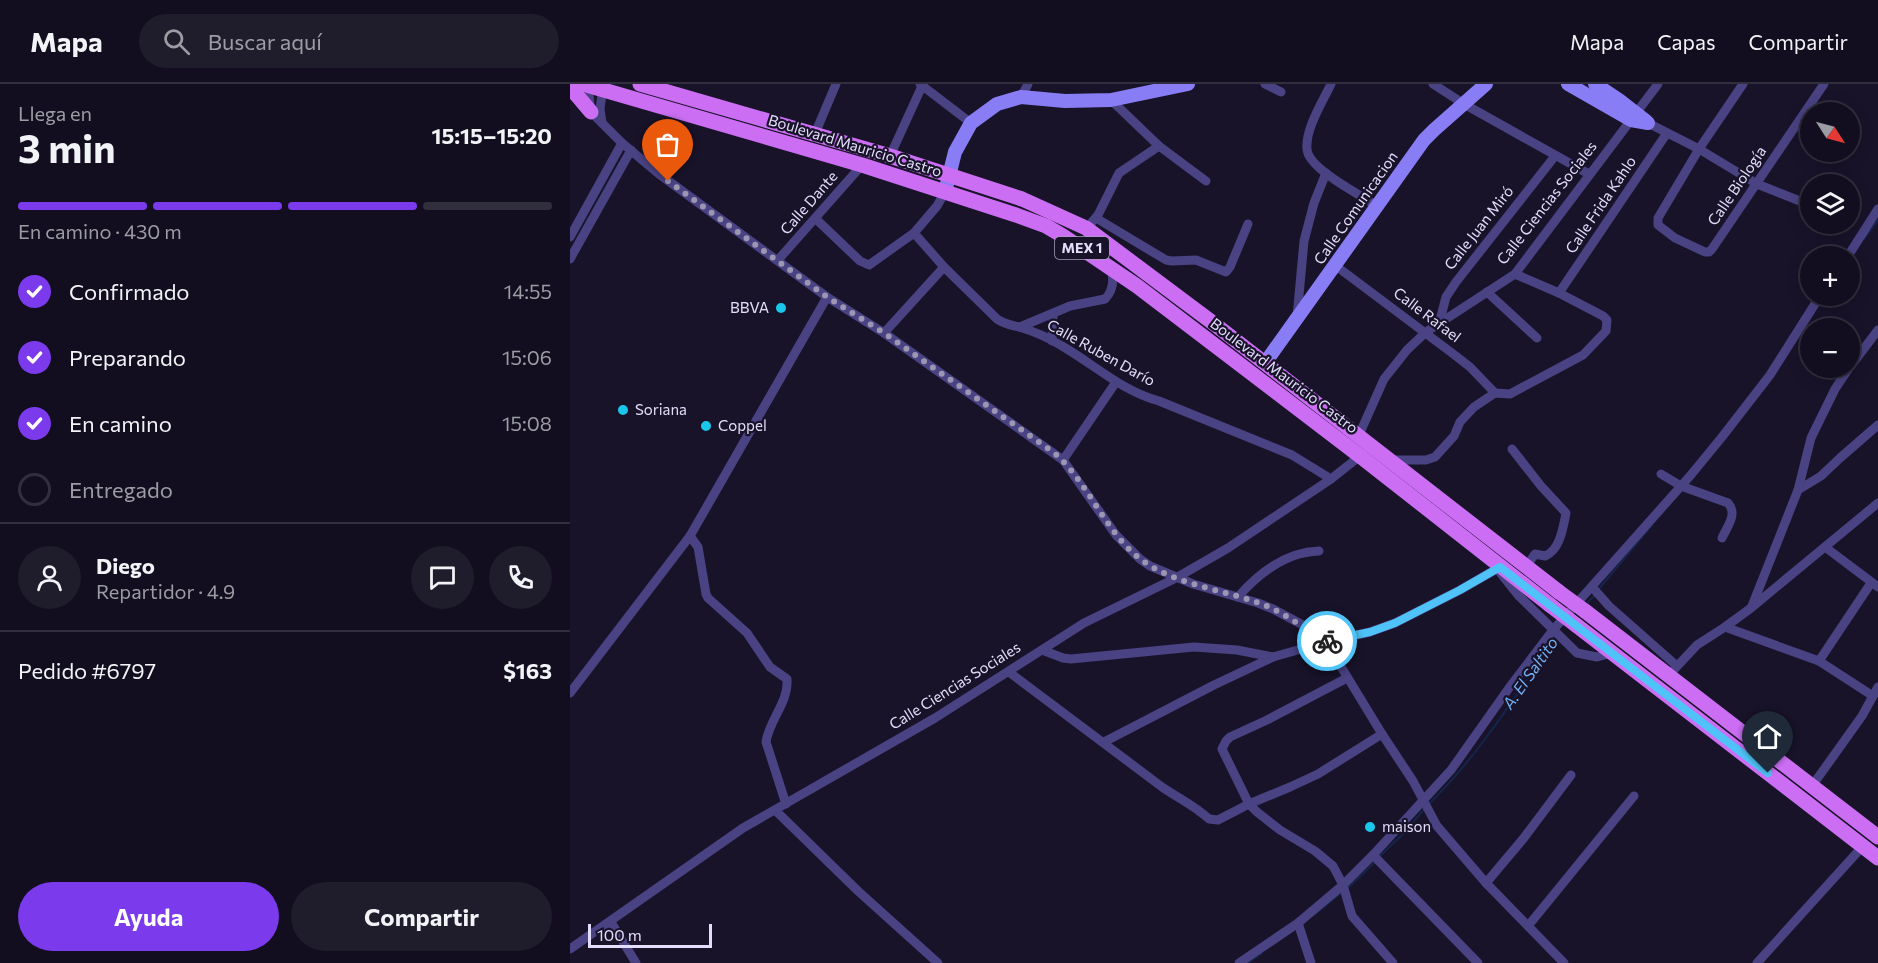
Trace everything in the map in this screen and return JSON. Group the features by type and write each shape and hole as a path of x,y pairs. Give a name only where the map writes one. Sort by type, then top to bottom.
{"main road":[{"name":"Boulevard Mauricio Castro","path":"639,84 890,156 1091,223 1151,275 1526,567 1585,612 1673,670 1812,786 1878,837"},
{"name":"Boulevard Mauricio Castro","path":"594,86 862,165 1016,215 1046,226 1063,236 1111,268 1360,456 1498,568 1550,605 1878,858"},
{"path":"570,87 596,118"}],"street":[{"path":"814,136 836,84"},
{"path":"890,156 922,84 971,123"},
{"path":"1021,97 1028,84"},
{"path":"816,219 860,261 869,265 914,233 937,206 945,192 955,152 971,123 997,104 1021,97 1065,101 1111,100 1188,84"},
{"path":"1265,84 1281,93"},
{"path":"1331,84 1310,131 1306,149 1308,156 1326,173 1377,206"},
{"path":"1432,84 1589,174"},
{"name":"Calle Comunicacion","path":"1265,363 1424,140 1486,84"},
{"path":"1568,84 1699,149 1757,184 1800,202"},
{"path":"1595,84 1634,116"},
{"name":"Calle Ciencias Sociales","path":"1359,435 1384,380 1407,350 1426,332 1515,274 1658,84"},
{"path":"1699,149 1743,84"},
{"name":"Calle Biología","path":"1699,149 1657,222 1660,228 1675,238 1709,252 1824,84"},
{"path":"594,86 589,105 596,118 622,143 672,184 827,297 884,333 1063,460 1126,547 1145,562 1176,578 1273,609 1301,624 1326,642 1413,781 1437,826 1486,883 1564,963"},
{"path":"594,86 596,118"},
{"path":"1111,100 1159,146 1206,181"},
{"name":"Calle Frida Kahlo","path":"1559,293 1667,133"},
{"path":"570,237 622,143"},
{"path":"1159,146 1119,173 1091,223 1166,260 1196,260 1226,272 1248,224"},
{"path":"570,259 631,150"},
{"name":"Calle Juan Miró","path":"1439,324 1449,291 1555,156"},
{"name":"Calle Dante","path":"778,260 862,165"},
{"path":"1296,319 1304,241 1314,204 1326,173"},
{"path":"1854,246 1878,209"},
{"name":"Calle Ruben Darío","path":"914,233 991,315 1004,324 1020,327 1052,341 1140,395 1186,411 1292,455 1331,479"},
{"name":"Calle Rafael","path":"1336,266 1470,367 1495,393"},
{"path":"884,333 944,267"},
{"path":"1020,327 1078,304 1105,299 1113,283 1111,268"},
{"path":"1390,460 1426,460 1435,457 1454,436 1460,422 1474,407 1495,393 1509,394 1547,375 1583,355 1603,336 1607,325 1603,316 1559,293 1515,274"},
{"path":"1487,292 1537,338"},
{"path":"570,693 690,536 827,297"},
{"path":"1239,963 1298,923 1343,885 1451,770 1553,630 1681,486 1770,375 1814,306"},
{"path":"1052,341 1053,314"},
{"path":"1860,353 1878,330"},
{"path":"1751,608 1798,490 1811,438 1842,378"},
{"path":"1063,460 1116,382"},
{"path":"1798,490 1821,476 1878,425"},
{"path":"1512,449 1566,513 1560,538 1551,552 1545,556 1535,554 1526,567"},
{"name":"Calle Ciencias Sociales","path":"570,949 743,828 935,718 1084,623 1176,578 1253,532 1331,479 1360,456"},
{"path":"1661,474 1681,486 1728,503 1732,507 1732,518 1722,538"},
{"path":"1592,587 1673,670 1698,645 1751,608 1878,503"},
{"path":"690,536 698,547 708,598 747,633 770,667 787,680 784,697 765,742 786,804"},
{"path":"1819,661 1874,585 1825,547"},
{"path":"1238,597 1259,575 1274,565 1301,553 1319,551"},
{"path":"1104,742 1273,657 1370,632 1395,623 1498,568 1518,595 1577,652 1597,657 1612,653"},
{"path":"1725,627 1819,661 1875,692 1862,716 1812,786"},
{"path":"1042,650 1071,659 1194,647 1237,650 1273,657"},
{"path":"1010,672 1180,800 1197,808 1209,819 1218,820 1249,804 1290,788 1318,774 1382,734"},
{"path":"1347,678 1226,741 1222,749 1249,804 1257,813 1325,858 1333,866 1343,885 1352,916 1393,963"},
{"path":"1486,883 1523,839 1571,775"},
{"path":"1528,926 1634,796"},
{"path":"776,810 858,891 939,963"},
{"path":"1757,963 1863,846"},
{"path":"1373,855 1478,963"},
{"path":"611,922 636,963"},
{"path":"1298,923 1311,963"}],"waterway":[{"name":"A. El Saltito","path":"1864,239 1878,220"},
{"name":"A. El Saltito","path":"1598,590 1652,525"},
{"name":"A. El Saltito","path":"1586,604 1595,595"},
{"name":"A. El Saltito","path":"1429,804 1481,745 1556,636"},
{"name":"A. El Saltito","path":"1380,856 1425,808"},
{"name":"A. El Saltito","path":"1348,888 1376,861"},
{"name":"A. El Saltito","path":"1315,914 1341,893"},
{"name":"A. El Saltito","path":"1248,963 1262,953"}],"way so far":[{"path":"668,181 827,297 884,333 1053,452 1073,472 1126,547 1150,566 1193,584 1273,609 1327,641"}],"place":[{"name":"BBVA","path":"781,308"},
{"name":"Soriana","path":"623,410"},
{"name":"Coppel","path":"706,426"},
{"name":"maison","path":"1370,827"}],"route":[{"path":"1327,641 1370,632 1395,623 1500,567 1768,773"}]}
